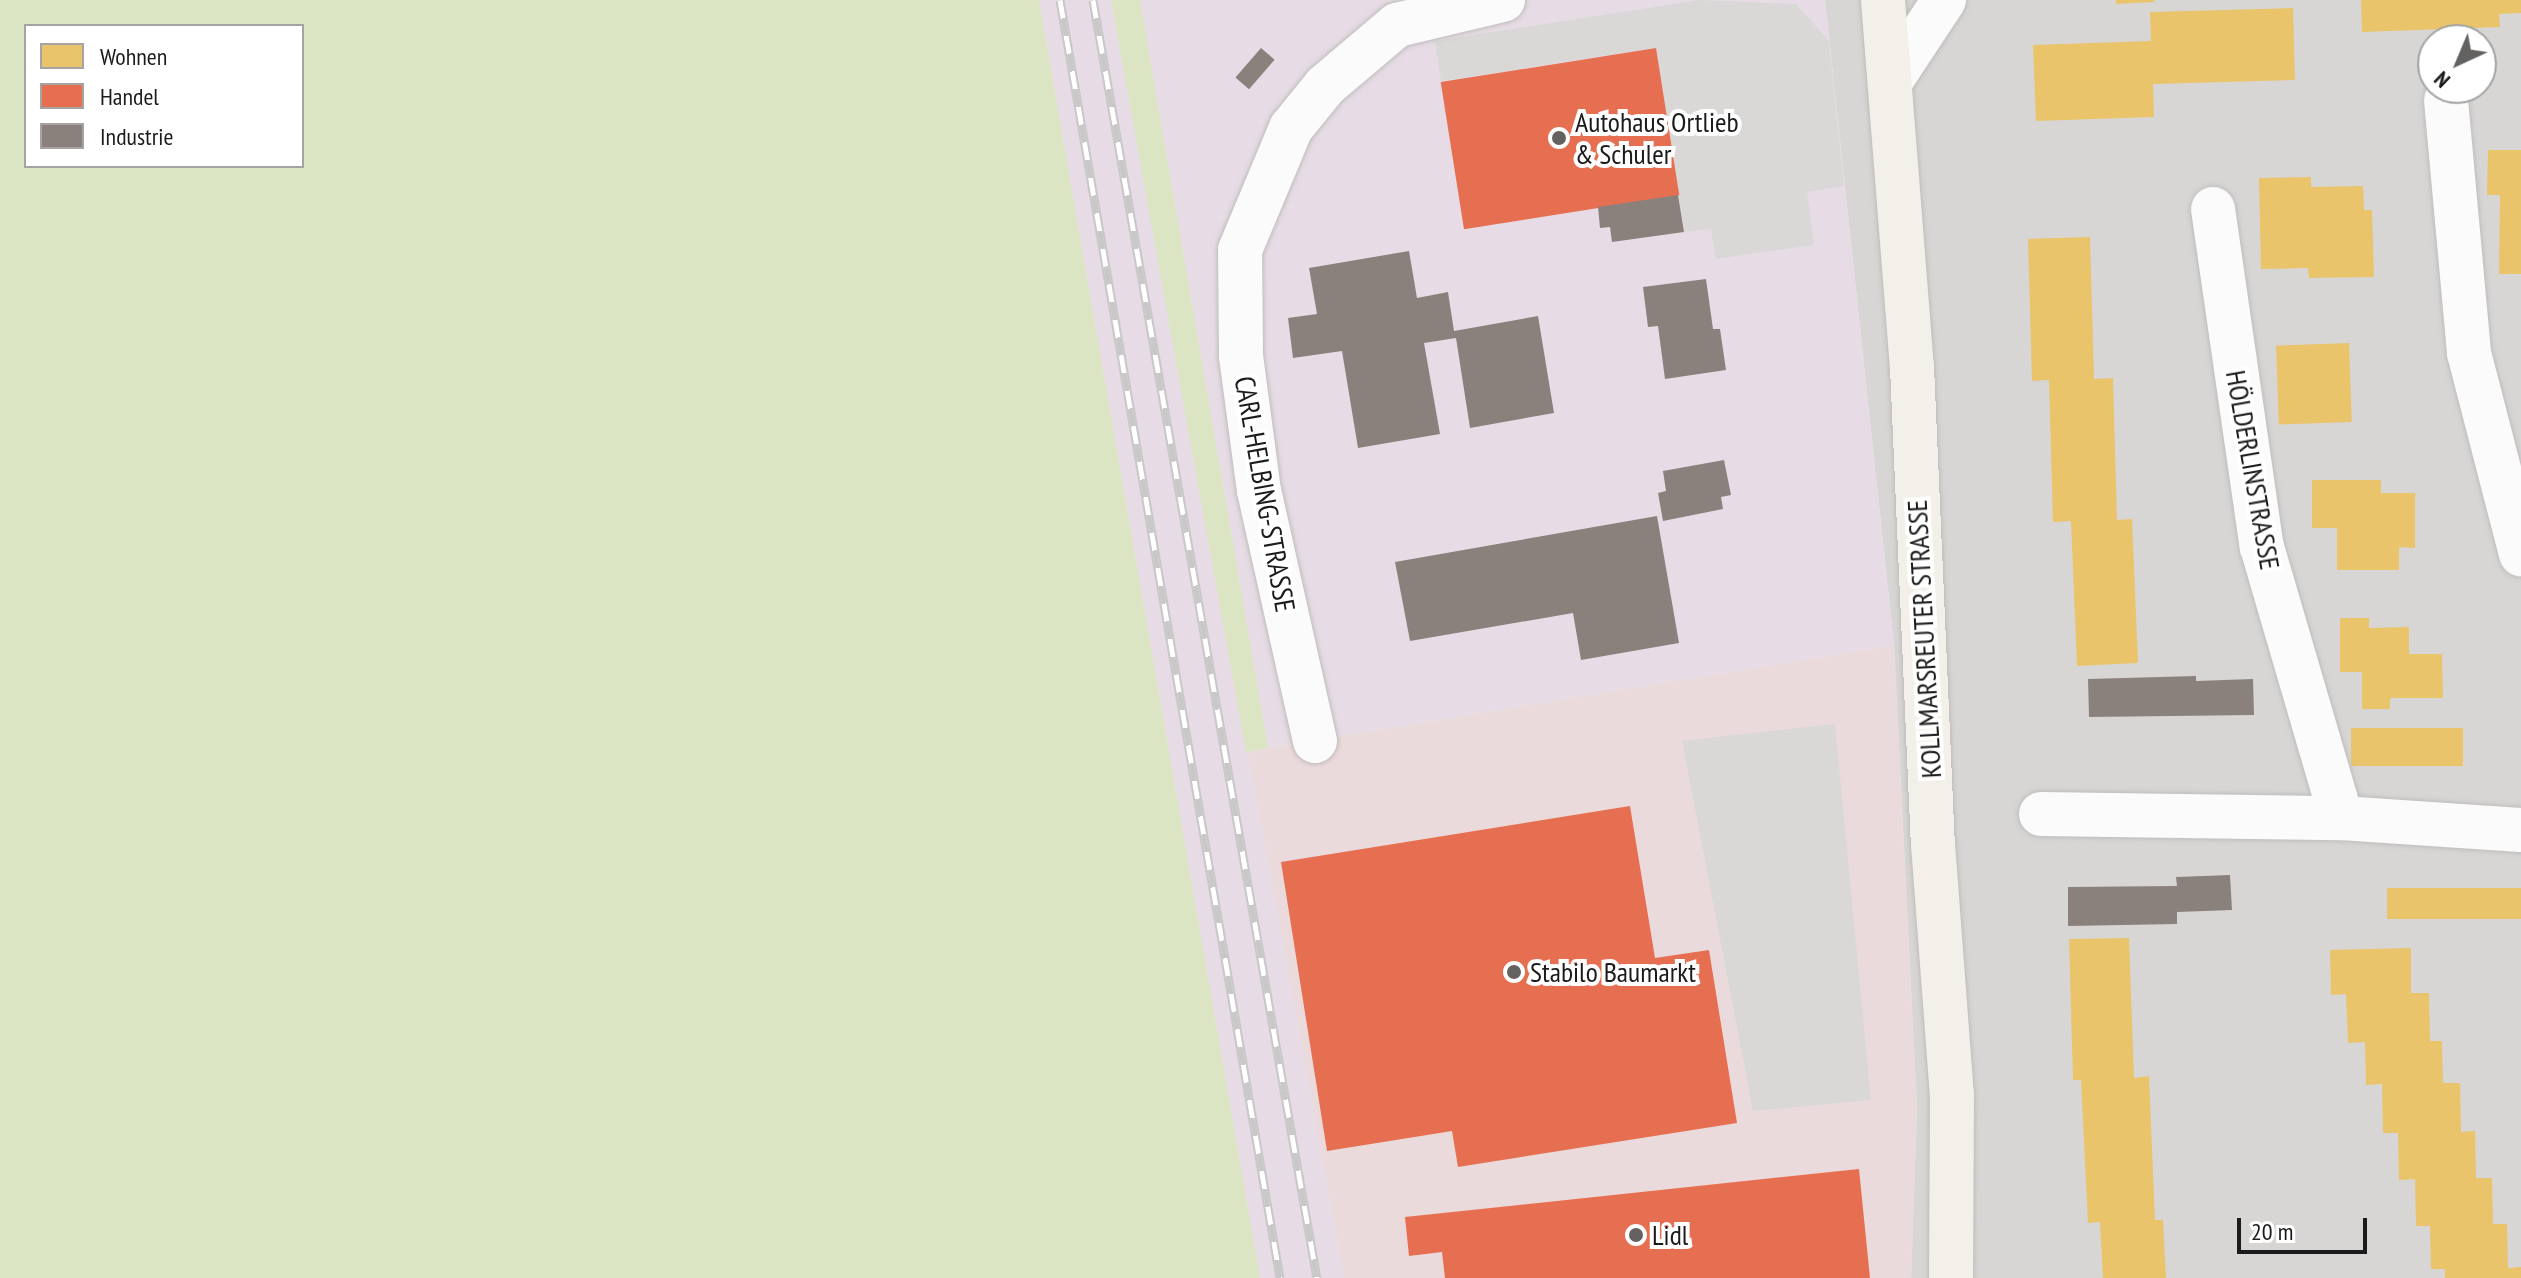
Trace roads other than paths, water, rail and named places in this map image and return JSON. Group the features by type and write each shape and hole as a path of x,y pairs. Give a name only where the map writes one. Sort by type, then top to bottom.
{"main road":[{"name":"KOLLMARSREUTER STRASSE","path":"1883,0 1912,367 1933,844 1952,1094 1951,1278"}],"street":[{"name":"CARL-HELBING-STRASSE","path":"1315,741 1259,491 1241,356 1240,250 1291,128 1325,86 1397,25 1503,0"},
{"path":"1890,82 1944,0"},
{"path":"2446,104 2469,353 2521,554"},
{"name":"HÖLDERLINSTRASSE","path":"2213,209 2262,547 2341,818"},
{"path":"2041,814 2341,818 2521,830"}],"railway":[{"path":"1060,0 1280,1278"},
{"path":"1093,0 1317,1278"}],"place":[{"name":"Autohaus Ortlieb & Schuler","path":"1559,138"},
{"name":"Stabilo Baumarkt","path":"1514,972"},
{"name":"Lidl","path":"1636,1235"}]}
